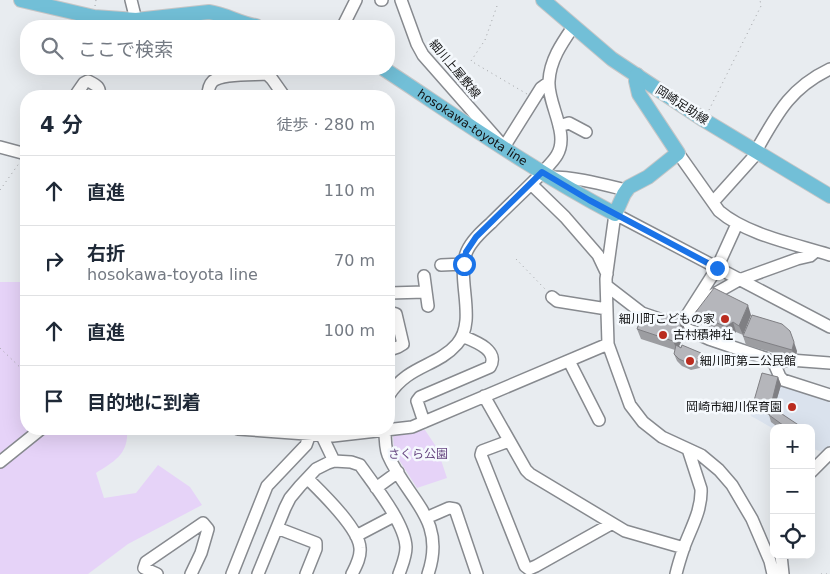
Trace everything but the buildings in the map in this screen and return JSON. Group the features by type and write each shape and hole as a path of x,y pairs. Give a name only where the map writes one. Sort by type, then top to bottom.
{"main road":[{"path":"21,0 94,17 136,20 209,12 216,13 228,20"},
{"name":"岡崎足助線","path":"544,0 612,59 704,120 830,196"},
{"name":"hosokawa-toyota line","path":"393,75 546,174 615,214"},
{"path":"615,214 626,190 678,153 639,94 636,75"}],"street":[{"path":"131,0 136,20"},
{"path":"346,20 356,0"},
{"name":"細川上屋敷線","path":"401,0 423,55 504,147"},
{"path":"395,387 399,381 457,344 462,336 466,319 464,264 466,252 476,237 531,184 546,174 558,154 561,139 548,83 553,61 573,27"},
{"path":"713,202 757,151 780,109 798,89 830,69"},
{"path":"209,90 214,80 222,75"},
{"path":"268,75 280,90"},
{"path":"79,90 88,81 97,85 99,90"},
{"path":"504,147 534,98 541,88 548,83"},
{"path":"559,126 572,124 586,132"},
{"path":"0,147 20,152"},
{"path":"678,153 719,211 737,224 830,254"},
{"path":"546,174 592,181 626,190"},
{"path":"531,184 593,248 607,274"},
{"path":"773,574 770,561 752,519 732,485 706,458 662,438 643,422 630,405 608,344 607,274 615,214 830,327"},
{"path":"680,326 717,268 737,224"},
{"path":"693,306 739,280 810,256 816,251"},
{"path":"441,265 464,264"},
{"path":"424,276 428,306"},
{"path":"607,286 642,313 765,358 774,363 783,380 830,395"},
{"path":"395,293 425,292"},
{"path":"552,297 556,301 607,308"},
{"path":"395,314 403,344 395,349"},
{"path":"424,422 417,402 420,397 490,367 492,364 493,361 486,348 462,336"},
{"path":"395,429 408,428 424,422 608,344"},
{"path":"774,363 790,360 830,363"},
{"path":"569,361 599,420"},
{"path":"484,396 530,474 611,524 632,534 684,548"},
{"path":"0,462 34,435"},
{"path":"232,574 267,486 306,446 310,435"},
{"path":"316,435 332,435"},
{"path":"386,435 388,455 418,501 430,529 433,548 428,574"},
{"path":"322,436 334,461"},
{"path":"509,441 482,451 481,454 525,566 529,568 536,566 611,524"},
{"path":"676,574 697,514 701,494 688,449"},
{"path":"814,469 830,453"},
{"path":"258,574 290,498 322,466 334,461 356,463 376,488 401,527 405,541 405,556 398,574"},
{"path":"376,488 398,472"},
{"path":"308,479 342,516 359,541 360,556 352,574"},
{"path":"426,518 449,508 455,509 473,572"},
{"path":"356,536 394,516"},
{"path":"157,574 144,568 146,562 202,523 208,529 201,554 191,574"},
{"path":"277,528 316,543 316,549 306,574"},
{"path":"781,559 783,574"}],"path":[{"path":"704,120 761,6 760,0"},
{"path":"497,6 486,40 471,61 534,98"},
{"path":"0,190 20,162"},
{"path":"516,259 552,297"},
{"path":"0,348 20,367"},
{"path":"821,574 829,574"}],"shaded area":[{"name":"岡崎市細川保育園","path":"762,377 830,399 830,446 825,453 815,449 815,424 770,424 770,427 751,416"}],"green space":[{"path":"0,282 20,282 20,435 127,435 126,445 119,456 96,473 104,498 136,493 158,465 190,487 202,505 128,544 88,574 0,574"},
{"name":"さくら公園","path":"425,430 437,448 447,478 417,488 394,452 393,435"}],"place":[{"name":"細川町こどもの家","path":"725,319"},
{"name":"古村積神社","path":"663,335"},
{"name":"細川町第二公民館","path":"690,361"},
{"name":"岡崎市細川保育園","path":"792,407"}],"route":[{"path":"464,264 466,252 476,237 542,172 589,200 717,268"}]}
